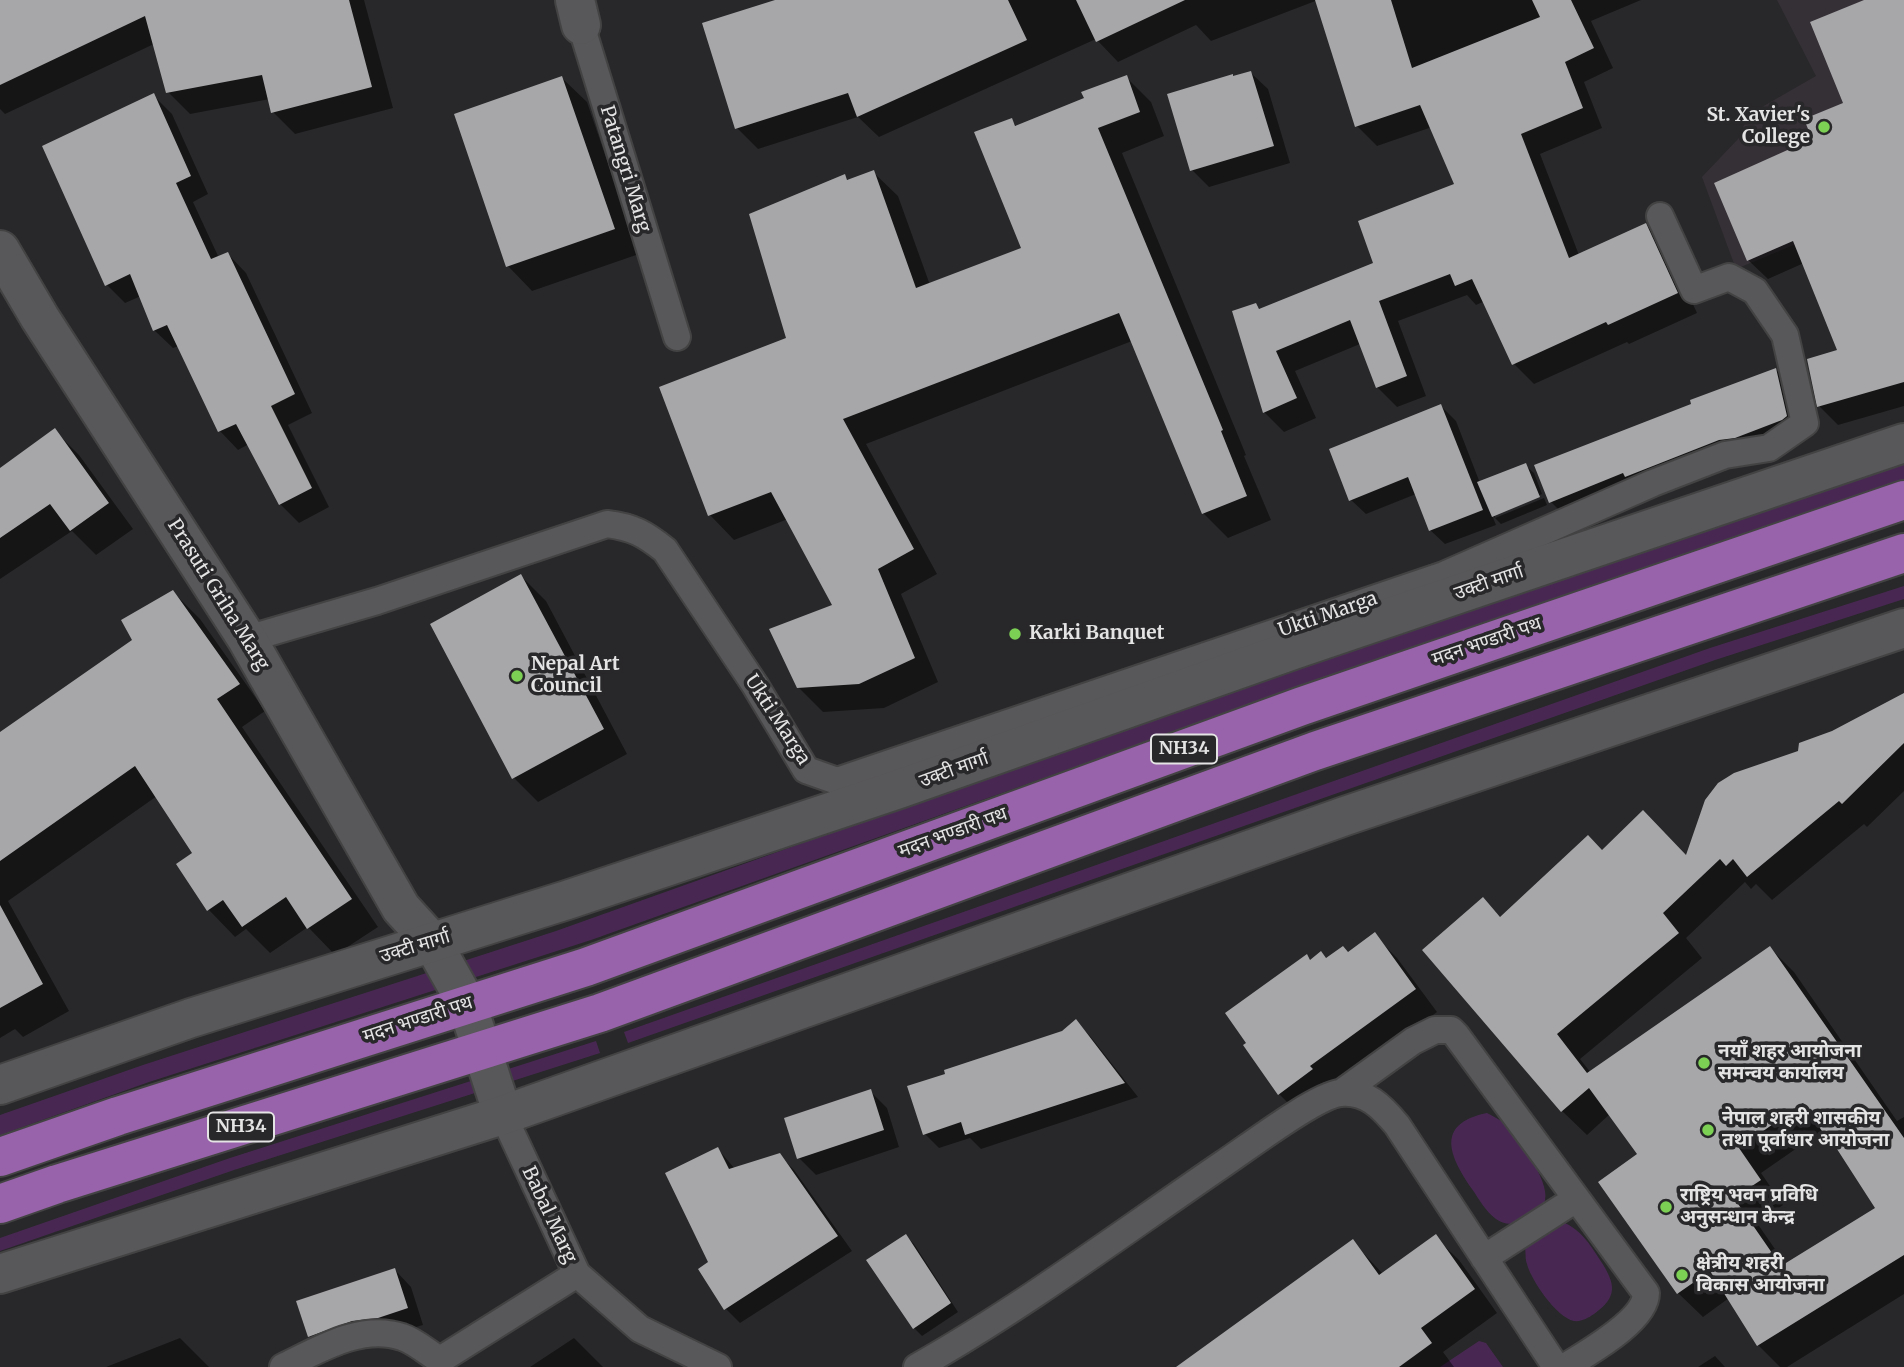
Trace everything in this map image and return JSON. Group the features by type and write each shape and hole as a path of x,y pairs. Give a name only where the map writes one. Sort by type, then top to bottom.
{"highway":[{"name":"मदन भण्डारी पथ","path":"0,1157 118,1116 586,967 1302,706 1904,500"},
{"name":"NH34","path":"0,1204 613,1009 1328,747 1904,553"}],"street":[{"name":"Prasuti Griha Marg","path":"0,250 40,318 247,639 401,908 432,942 467,1004 503,1115"},
{"name":"उक्टी मार्गा","path":"0,1085 191,1018 567,900 899,789 1296,649 1904,443"},
{"path":"0,1275 503,1115 1345,816 1904,628"}],"lane":[{"name":"Patangri Marg","path":"578,12 677,337"},
{"name":"Ukti Marga","path":"247,639 377,601 607,524 629,527 665,550 755,685 806,770 837,782 1444,575 1653,483 1726,455 1769,448 1805,423 1785,335 1755,291 1730,277 1693,289 1660,216"},
{"path":"1341,1093 1413,1041 1435,1030 1451,1030 1646,1293 1646,1301 1641,1310 1630,1321 1565,1367"},
{"path":"917,1367 987,1326 1272,1130 1328,1096 1341,1093 1356,1093 1369,1098 1381,1106 1397,1125 1556,1367"},
{"name":"Babal Marg","path":"503,1115 577,1274 640,1329 718,1367"},
{"path":"1484,1258 1576,1199"},
{"path":"283,1367 327,1346 374,1332 404,1337 440,1360 577,1274"}],"shaded area":[{"name":"St. Xavier's College","path":"1777,0 1904,0 1904,199 1736,269 1702,177 1739,138 1748,115 1816,76"},
{"path":"1904,464 1904,484 1365,663 591,940 149,1082 0,1135 0,1115 143,1065 556,931 1360,644"},
{"path":"1904,586 1904,599 1715,660 628,1043 624,1032 1710,648"},
{"path":"596,1041 600,1053 234,1170 0,1251 0,1238 230,1158"},
{"path":"1487,1113 1501,1121 1515,1136 1542,1181 1545,1200 1541,1208 1520,1222 1503,1223 1489,1213 1464,1177 1453,1154 1453,1133 1459,1125 1470,1118"},
{"path":"1563,1222 1580,1233 1588,1243 1611,1283 1611,1296 1602,1308 1579,1321 1567,1318 1545,1297 1529,1271 1526,1260 1525,1248 1532,1239"},
{"path":"1479,1341 1486,1343 1503,1367 1440,1367"}],"building":[{"path":"0,0 349,0 372,87 271,113 262,75 166,93 145,16 0,85"},
{"path":"775,0 1008,0 1027,40 857,117 848,93 735,129 702,23"},
{"path":"1076,0 1185,0 1096,42"},
{"path":"1315,0 1391,0 1412,68 1540,17 1532,0 1571,0 1594,48 1565,62 1583,108 1521,134 1569,258 1646,223 1678,293 1512,365 1472,279 1455,286 1450,274 1379,301 1407,376 1376,388 1350,320 1276,351 1297,398 1263,413 1232,311 1256,303 1259,309 1373,263 1358,221 1454,184 1420,105 1355,127"},
{"name":"St. Xavier's College","path":"1864,0 1904,0 1904,382 1817,407 1807,359 1837,350 1793,241 1747,261 1714,183 1812,139 1804,119 1843,103 1810,22"},
{"path":"1251,71 1274,146 1190,171 1167,94"},
{"path":"1127,75 1140,112 1098,128 1223,430 1221,431 1247,496 1202,514 1119,313 843,419 914,549 878,569 915,658 859,684 797,688 769,629 832,605 771,492 708,516 659,387 786,338 749,214 845,174 847,180 874,170 916,288 1021,248 974,132 1012,118 1015,126 1084,98 1081,92"},
{"path":"562,76 615,229 506,267 454,114"},
{"path":"154,93 191,176 176,183 211,259 228,252 295,394 271,406 312,488 279,505 236,424 218,432 167,325 153,331 130,274 105,286 42,146"},
{"path":"1776,368 1787,416 1782,420 1735,438 1719,440 1625,477 1623,473 1549,503 1534,465 1691,404 1690,400"},
{"path":"1441,404 1483,510 1429,531 1408,477 1349,501 1329,449"},
{"path":"55,428 109,503 70,531 50,504 0,538 0,468"},
{"path":"1526,463 1540,497 1492,517 1477,482"},
{"name":"Nepal Art Council","path":"521,574 604,729 512,779 430,624"},
{"path":"173,590 240,684 217,699 352,899 307,929 286,897 242,927 223,900 207,911 176,864 192,853 135,766 0,861 0,732 132,640 121,620"},
{"path":"1904,693 1904,743 1842,804 1839,801 1747,877 1733,859 1726,866 1720,859 1663,913 1679,933 1557,1034 1587,1073 1770,946 1904,1138 1904,1255 1757,1346 1710,1271 1677,1294 1598,1182 1637,1154 1589,1088 1561,1112 1422,950 1483,897 1500,917 1588,835 1602,850 1643,810 1686,855 1705,800 1718,783 1734,773 1798,751 1799,743 1832,731","holes":["1803,1103 1824,1134 1826,1132 1875,1208 1781,1266 1734,1198 1761,1180 1739,1148"]},
{"path":"0,905 43,984 0,1008"},
{"path":"1375,932 1416,989 1310,1066 1313,1069 1278,1095 1243,1045 1246,1043 1225,1013 1307,954 1310,960 1321,951 1326,958 1343,946 1348,952"},
{"path":"1076,1019 1125,1083 965,1135 961,1122 923,1135 907,1086 945,1074 944,1070 1062,1031"},
{"path":"871,1089 884,1130 797,1159 784,1118"},
{"path":"718,1147 729,1169 780,1153 838,1236 724,1310 698,1269 708,1262 665,1173"},
{"path":"906,1234 951,1303 913,1329 866,1260"},
{"path":"1436,1234 1475,1289 1421,1328 1432,1343 1399,1367 1176,1367 1353,1239 1379,1275"},
{"path":"395,1268 408,1308 378,1318 352,1321 308,1337 296,1301"}],"place":[{"name":"St. Xavier's College","path":"1824,127"},
{"name":"Karki Banquet","path":"1015,634"},
{"name":"Nepal Art Council","path":"517,676"},
{"name":"नयाँ शहर आयोजना समन्वय कार्यालय","path":"1704,1063"},
{"name":"नेपाल शहरी शासकीय तथा पूर्वाधार आयोजना","path":"1708,1130"},
{"name":"राष्ट्रिय भवन प्रविधि अनुसन्धान केन्द्र","path":"1666,1207"},
{"name":"क्षेत्रीय शहरी विकास आयोजना","path":"1682,1275"}]}
